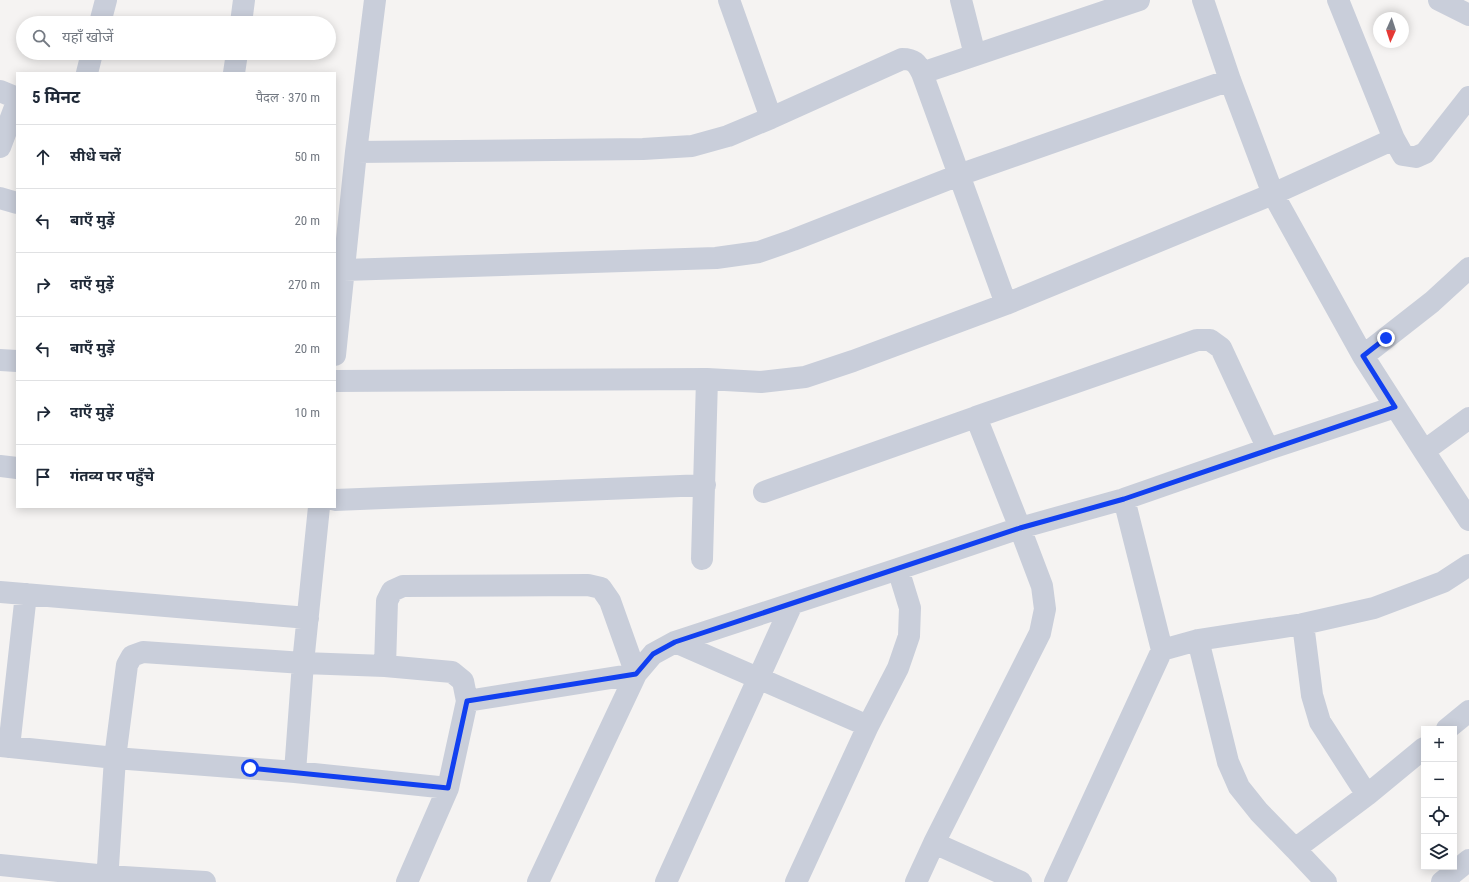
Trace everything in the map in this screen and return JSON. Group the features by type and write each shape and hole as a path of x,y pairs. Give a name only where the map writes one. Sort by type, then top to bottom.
{"street":[{"path":"102,16 106,0"},
{"path":"242,16 244,0"},
{"path":"336,346 344,270 344,186 356,152 375,0"},
{"path":"729,0 731,10 771,118"},
{"path":"961,0 976,55"},
{"path":"922,74 1139,0"},
{"path":"1204,0 1230,80 1273,194 1363,356 1469,520"},
{"path":"1338,0 1394,139 1403,155 1416,157 1425,153 1469,97"},
{"path":"1439,0 1469,16"},
{"path":"356,152 643,149 692,146 728,136 902,59 910,59 916,62 922,74 1006,304"},
{"path":"87,72 90,60"},
{"path":"234,72 236,60"},
{"path":"344,270 716,258 759,252 959,175 1230,80"},
{"path":"0,91 16,98"},
{"path":"0,147 16,105"},
{"path":"336,381 707,379 761,382 805,377 853,361 1006,304 1273,194 1394,139"},
{"path":"0,198 16,203"},
{"path":"1363,356 1432,302 1469,268"},
{"path":"764,492 1197,340 1210,340 1221,348 1268,449"},
{"path":"0,360 16,361"},
{"path":"702,559 707,379"},
{"path":"538,882 636,674 653,654 675,642 1020,528 1124,499 1395,407"},
{"path":"916,882 934,843 1040,633 1045,609 1042,586 976,417"},
{"path":"1424,452 1469,418"},
{"path":"0,466 16,468"},
{"path":"336,500 704,485"},
{"path":"1055,882 1162,650 1124,499"},
{"path":"295,772 303,662 319,508"},
{"path":"1162,650 1198,640 1303,624 1374,608 1443,582 1469,566"},
{"path":"796,882 868,726 898,668 909,636 910,608 898,569"},
{"path":"386,666 387,601 392,591 403,586 588,584 601,588 610,601 636,674"},
{"path":"0,592 308,618"},
{"path":"26,594 4,746 115,758 295,772 448,788"},
{"path":"666,882 792,604"},
{"path":"1303,624 1312,695 1320,722 1367,795"},
{"path":"1198,640 1228,762 1239,787 1259,812 1326,882"},
{"path":"675,642 868,726"},
{"path":"107,879 115,758 127,665 132,656 143,652 386,666 452,672 463,681 467,701 448,788 407,882"},
{"path":"467,701 636,674"},
{"path":"1452,726 1469,711"},
{"path":"1295,849 1367,795 1421,750"},
{"path":"934,843 1020,882"},
{"path":"1442,882 1469,860"},
{"path":"0,864 107,879 205,882"}],"route":[{"path":"250,768 448,788 467,701 636,674 653,654 675,642 1020,528 1124,499 1395,407 1363,356 1386,338"}]}
